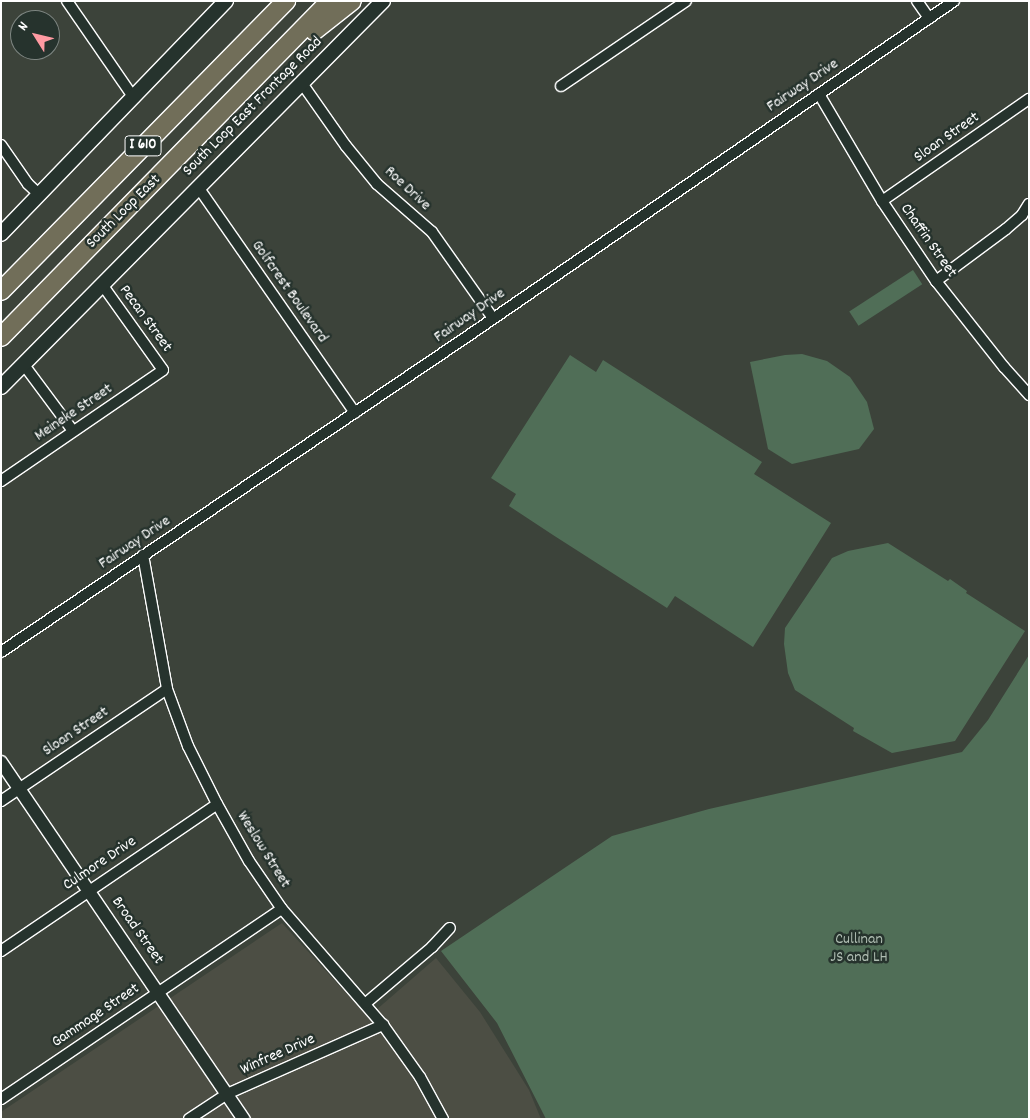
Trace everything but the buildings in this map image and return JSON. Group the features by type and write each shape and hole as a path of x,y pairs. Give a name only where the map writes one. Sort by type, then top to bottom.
{"highway":[{"name":"South Loop East","path":"1,337 330,1"},
{"path":"262,72 352,1"},
{"name":"South Loop East","path":"1,291 282,5"}],"main road":[{"path":"1,234 226,1"},
{"name":"South Loop East Frontage Road","path":"1,387 383,1"}],"street":[{"path":"67,1 134,98"},
{"path":"561,86 686,1"},
{"path":"917,1 929,18"},
{"name":"Fairway Drive","path":"1,652 355,413 954,1"},
{"name":"Roe Drive","path":"301,82 346,146 377,184 432,232 493,318"},
{"name":"Chaffin Street","path":"818,94 882,201 936,280 1004,367 1029,395"},
{"name":"Sloan Street","path":"882,201 1029,99"},
{"path":"1,145 28,184 40,195"},
{"name":"Golfcrest Boulevard","path":"198,187 355,413"},
{"path":"936,280 1025,214 1029,204"},
{"name":"Pecan Street","path":"103,286 163,370"},
{"path":"24,365 73,431"},
{"name":"Meineke Street","path":"1,481 163,370"},
{"name":"Weslow Street","path":"143,555 167,689 188,746 216,804 249,861 282,909 366,1003 383,1025 420,1077 443,1119"},
{"name":"Sloan Street","path":"1,801 167,689"},
{"name":"Broad Street","path":"1,762 159,991 244,1119"},
{"name":"Culmore Drive","path":"1,950 216,804"},
{"name":"Gammage Street","path":"1,1099 282,909"},
{"path":"366,1003 432,947 450,928"},
{"name":"Winfree Drive","path":"189,1119 227,1094 383,1025"}],"shaded area":[{"path":"282,923 368,1017 436,958 480,1012 529,1090 541,1119 1,1119 1,1112"}],"green space":[{"path":"913,270 922,284 859,326 849,311"},
{"path":"802,354 827,361 850,377 867,402 874,429 859,449 792,464 768,449 750,362 785,355"},
{"path":"570,355 596,372 603,360 762,462 754,474 831,523 753,647 675,596 667,608 553,535 509,506 516,494 491,478"},
{"path":"888,543 948,581 950,579 967,591 966,593 1025,631 955,741 892,753 853,731 854,728 795,690 788,673 784,644 785,628 832,558 848,551"},
{"name":"Cullinan JS and LH","path":"1029,655 1029,1119 546,1119 497,1023 441,951 612,836 709,809 962,752 988,720"}]}
